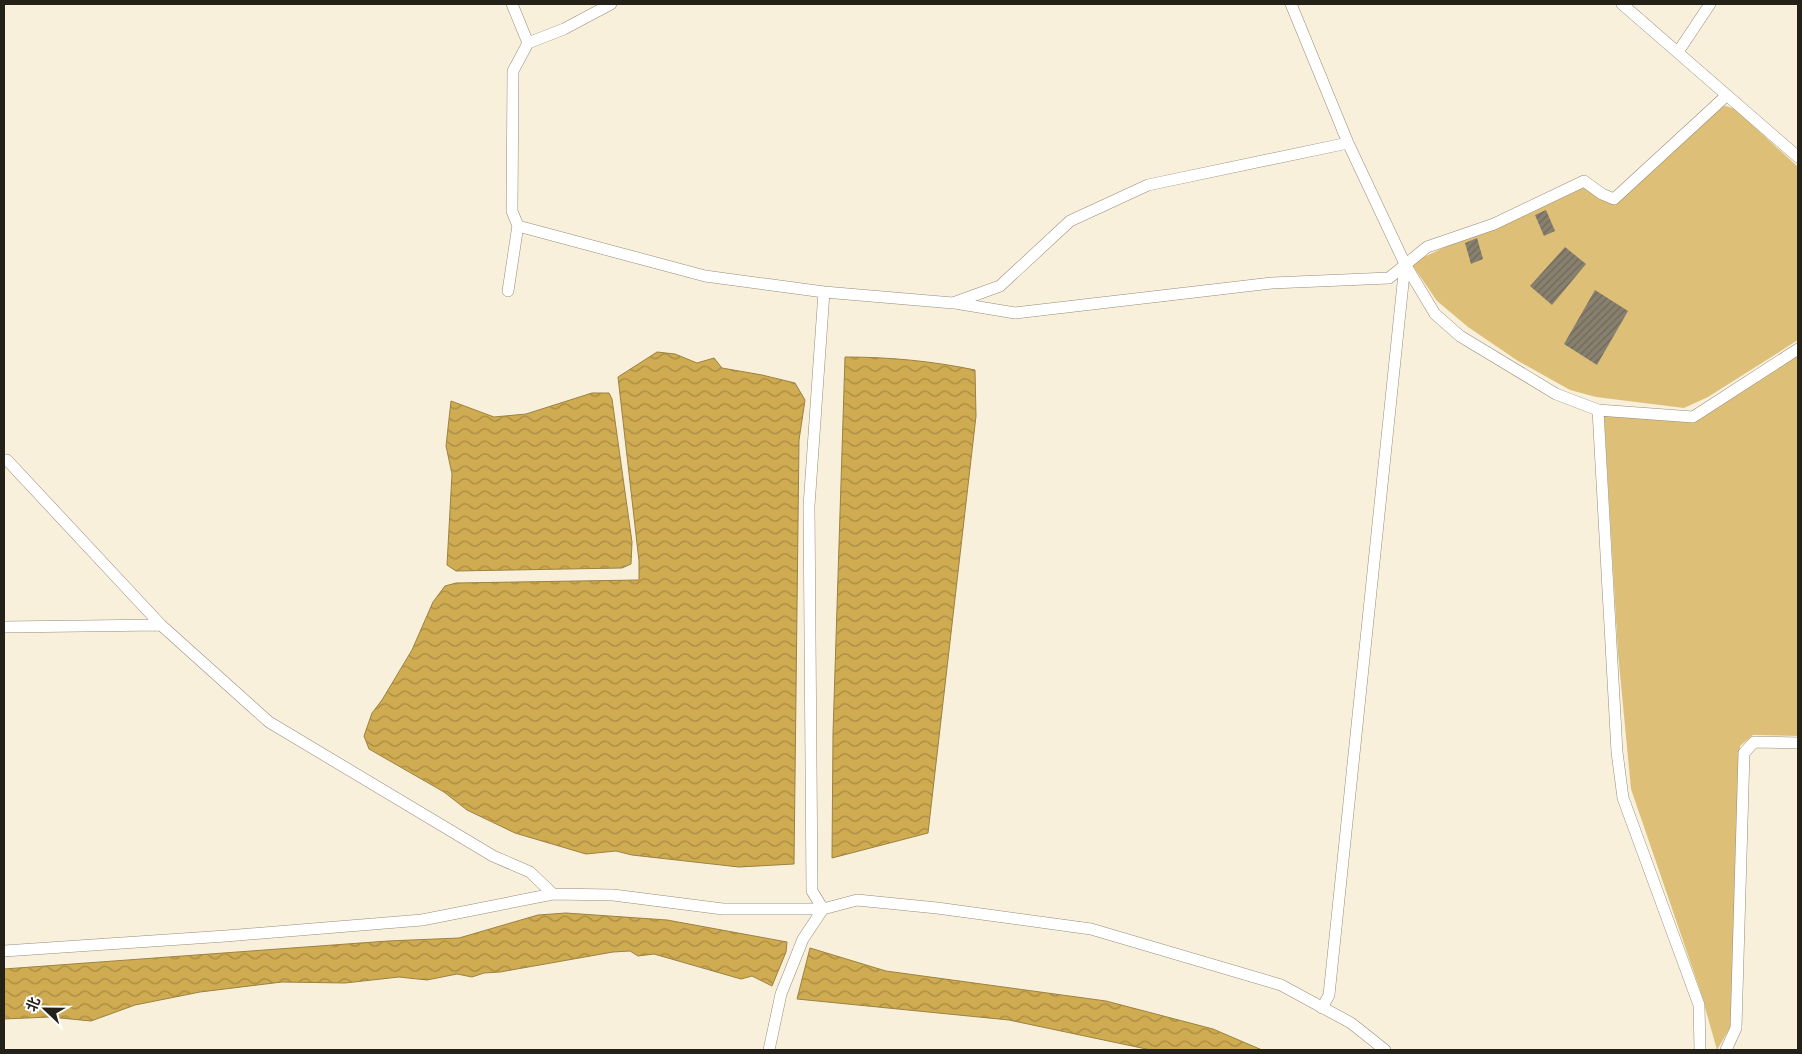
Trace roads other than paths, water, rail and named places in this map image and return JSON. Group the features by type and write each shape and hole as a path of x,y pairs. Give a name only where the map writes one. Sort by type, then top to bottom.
{"street":[{"path":"512,4 528,43"},
{"path":"508,291 518,225 512,211 513,71 528,43 564,30 611,4"},
{"path":"1291,4 1348,143 1405,264 1435,314 1460,336 1556,394 1598,410 1693,417 1798,349"},
{"path":"1622,4 1798,157"},
{"path":"1678,52 1710,4"},
{"path":"518,225 705,276 824,292 953,303 1015,313 1272,283 1389,278 1427,247 1494,224 1584,180 1602,194 1614,199 1728,95"},
{"path":"953,303 1000,286 1070,221 1148,185 1348,143"},
{"path":"1322,1008 1328,995 1405,264"},
{"path":"823,908 812,891 809,506 824,292"},
{"path":"1598,410 1617,752 1623,798 1700,1004 1700,1050"},
{"path":"7,460 161,625 269,722 493,856 530,872 553,894"},
{"path":"4,627 161,625"},
{"path":"1726,1050 1736,1028 1744,753 1754,742 1798,743"},
{"path":"4,951 422,920 553,894 612,895 723,909 823,908 857,900 937,908 1091,929 1280,985 1351,1023 1385,1050"},
{"path":"769,1050 780,994 804,939 823,908"}],"water":[{"path":"657,352 675,354 697,363 714,358 722,368 795,383 805,400 799,440 794,864 739,867 632,855 616,851 586,854 515,833 467,810 444,792 369,749 364,736 372,713 412,650 433,602 445,586 456,583 639,580 639,561 618,377"},
{"path":"845,357 910,360 975,370 976,416 928,833 832,858 833,733"},
{"path":"592,393 609,393 612,399 632,542 631,564 622,568 456,571 447,565 452,474 446,446 451,401 494,417 526,414"},
{"path":"566,913 667,920 787,942 786,952 772,986 752,976 741,979 654,954 638,956 630,951 613,952 500,972 484,973 472,977 457,974 427,980 399,977 345,983 282,982 200,992 135,1005 91,1021 50,1017 4,1019 4,969 388,941 459,938 538,915"},
{"path":"810,948 886,971 1106,1001 1213,1029 1262,1050 1151,1050 1009,1020 797,999"}]}
